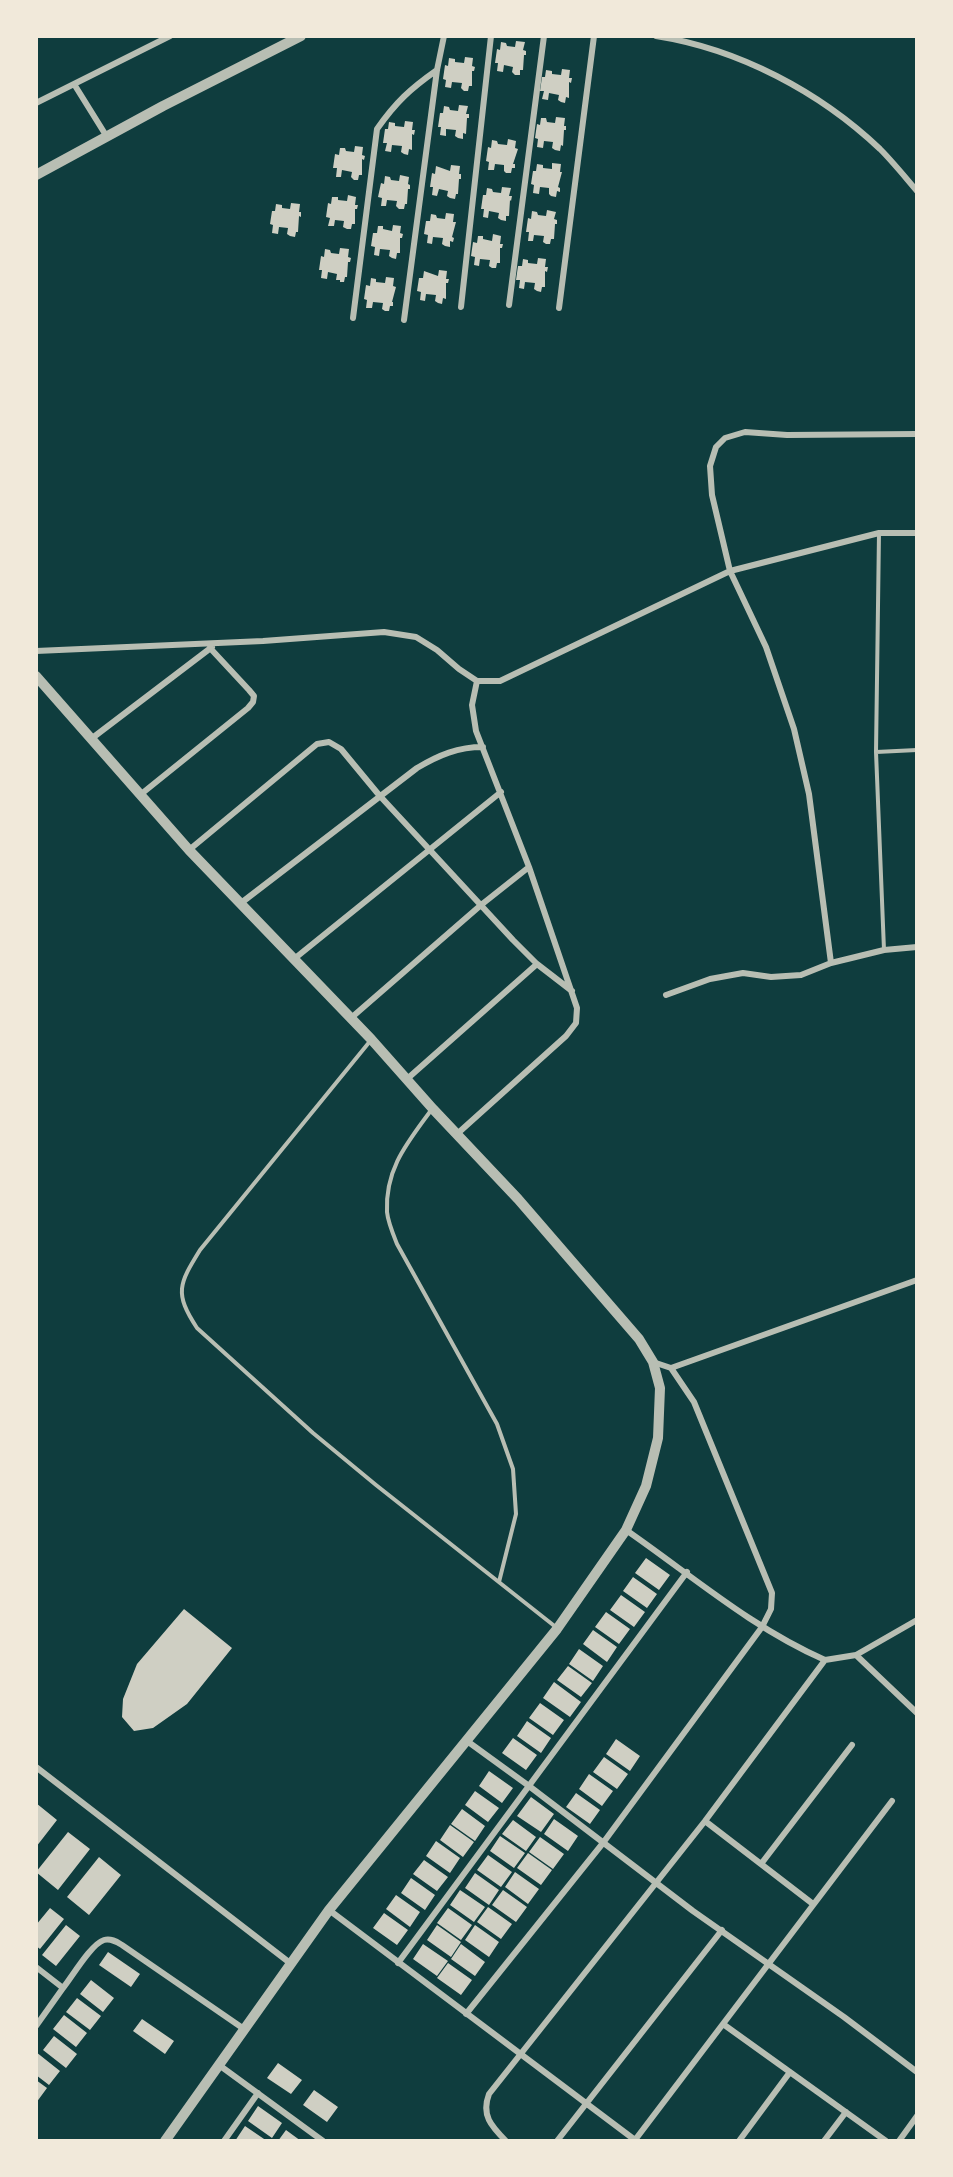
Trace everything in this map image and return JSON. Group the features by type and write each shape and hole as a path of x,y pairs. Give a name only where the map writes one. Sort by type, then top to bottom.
{"street":[{"path":"36,103 170,36"},
{"path":"36,175 301,36"},
{"path":"404,320 437,70 444,36"},
{"path":"461,307 491,36"},
{"path":"509,305 544,36"},
{"path":"559,308 594,36"},
{"path":"656,36 680,38 757,66 825,104 880,149 917,191"},
{"path":"353,318 377,129 408,90 437,70"},
{"path":"74,84 107,137"},
{"path":"831,963 809,794 794,729 766,647 730,571 712,495 710,466 716,447 725,438 746,432 787,435 917,434"},
{"path":"36,651 217,643 384,632 416,637 477,681 500,681 730,571 879,534 917,533"},
{"path":"90,739 217,643"},
{"path":"140,795 253,702 254,696 210,648"},
{"path":"36,676 189,850 371,1039 518,1199 639,1339 653,1362 660,1388 658,1438 646,1486 626,1530 557,1629 329,1910 165,2141"},
{"path":"457,1134 566,1036 576,1023 577,1008 529,867 477,730 472,705 477,681"},
{"path":"189,850 317,744 329,742 341,749 379,795 537,964 572,991"},
{"path":"241,903 417,768 441,754 466,747 483,747"},
{"path":"293,960 501,792"},
{"path":"351,1018 481,905 529,867"},
{"path":"666,995 710,979 743,973 771,977 801,975 831,963 884,950 917,947"},
{"path":"407,1079 537,964"},
{"path":"671,1368 917,1280"},
{"path":"466,2014 603,1843 762,1627 771,1609 772,1593 694,1402 671,1368 653,1362"},
{"path":"626,1530 762,1627 793,1646 825,1660 856,1655 917,1620"},
{"path":"398,1963 687,1572"},
{"path":"856,1655 917,1713"},
{"path":"506,2141 488,2120 485,2106 489,2094 705,1821 825,1660"},
{"path":"467,1742 529,1786 656,1883 917,2072"},
{"path":"762,1864 852,1745"},
{"path":"36,1767 290,1963"},
{"path":"329,1910 635,2140 892,1801"},
{"path":"705,1821 813,1904"},
{"path":"557,2141 722,1930"},
{"path":"36,2026 93,1948 103,1940 111,1940 122,1945 244,2029"},
{"path":"36,1967 63,1989"},
{"path":"723,2024 886,2141"},
{"path":"219,2064 323,2141"},
{"path":"749,2141 741,2139 790,2072"},
{"path":"224,2141 258,2093"},
{"path":"824,2141 846,2112"},
{"path":"899,2141 917,2116"}],"lane":[{"path":"879,534 876,752 884,950"},
{"path":"876,752 917,750"},
{"path":"371,1039 200,1250 186,1274 181,1292 185,1311 197,1328 331,1448 557,1629"},
{"path":"433,1109 402,1150 389,1181 387,1214 397,1244 497,1424 513,1469 516,1514 499,1582"}],"building":[{"path":"516,41 525,42 523,50 526,51 526,55 524,55 523,70 520,70 520,75 512,72 513,67 504,65 503,72 497,71 498,63 495,63 497,49 500,50 501,42 515,47"},
{"path":"465,57 473,58 472,66 475,67 472,71 472,86 469,86 468,91 461,88 462,83 452,82 451,88 445,87 446,80 443,79 445,65 448,66 449,58 455,59 455,62 464,63"},
{"path":"562,69 570,70 569,78 572,78 571,83 569,82 569,98 566,97 565,103 561,102 558,100 559,95 549,93 548,100 542,99 544,91 540,91 542,77 545,77 546,70 552,71 552,74 561,75"},
{"path":"459,105 468,106 466,114 469,114 463,139 455,136 456,130 446,129 446,136 440,135 441,127 438,127 440,113 443,113 444,106 458,111"},
{"path":"556,117 565,118 564,126 566,126 560,151 552,148 553,142 544,141 543,148 537,147 538,139 535,138 537,124 540,125 541,118 555,123"},
{"path":"405,121 413,122 412,130 415,130 414,135 412,134 412,150 409,149 408,155 404,154 401,152 402,146 392,145 391,152 385,151 387,143 383,143 385,129 388,129 389,122 395,123 395,126 404,127"},
{"path":"508,139 516,141 515,148 518,149 513,164 515,168 512,168 511,173 506,173 504,165 495,164 494,170 488,170 489,162 486,161 488,147 491,148 492,140 497,141 498,144 507,145"},
{"path":"355,146 363,147 362,155 365,156 364,160 362,159 362,175 359,175 358,180 354,180 351,177 352,172 342,170 341,177 336,177 337,168 333,168 335,154 339,155 340,148 354,152"},
{"path":"552,163 561,164 560,172 562,172 558,187 560,192 557,191 556,197 551,196 549,188 540,187 539,194 533,193 534,185 531,184 533,171 536,171 537,164 543,165 543,168 552,169"},
{"path":"451,165 460,166 459,174 461,174 455,199 447,196 448,191 439,189 437,196 432,195 433,187 430,187 432,173 435,174 436,166 450,171"},
{"path":"400,175 409,177 408,184 410,185 404,209 396,206 397,201 387,200 386,206 381,206 382,198 378,197 385,176 399,181"},
{"path":"502,187 511,188 509,196 512,196 506,221 498,218 499,213 489,211 488,218 483,217 484,209 481,209 483,195 486,195 487,188 501,193"},
{"path":"348,195 356,197 355,205 358,205 355,209 355,224 352,224 351,229 347,229 343,227 344,221 335,220 334,226 328,226 330,218 326,217 328,203 331,204 332,197 347,201"},
{"path":"291,203 300,204 299,212 301,212 295,237 287,234 288,228 279,227 278,234 272,233 273,225 270,224 272,211 275,211 276,204 290,209"},
{"path":"547,210 556,212 554,219 557,220 557,224 555,224 554,239 551,239 550,244 546,244 543,242 544,236 534,235 533,241 528,241 529,232 526,232 528,218 531,219 532,211 546,216"},
{"path":"446,213 454,214 453,222 456,222 450,247 442,244 443,238 433,237 432,244 427,243 428,235 424,234 426,221 430,221 431,214 445,219"},
{"path":"393,225 401,226 400,233 403,234 400,238 400,253 397,253 396,259 389,256 390,250 380,249 379,256 374,255 375,247 371,246 373,233 377,233 378,226 392,231"},
{"path":"493,234 501,236 500,244 503,244 500,248 500,263 497,263 496,268 492,268 489,266 490,260 480,259 479,266 474,265 475,257 471,256 473,242 477,243 478,236 492,241"},
{"path":"340,248 349,249 348,257 351,258 344,282 336,280 337,274 328,272 327,279 321,278 322,270 319,270 321,256 324,257 325,249 339,254"},
{"path":"538,258 546,259 545,267 548,267 547,272 545,271 545,287 542,287 541,292 537,291 534,289 535,283 525,282 524,289 519,288 520,280 516,280 518,266 522,266 523,259 528,260 528,263 537,264"},
{"path":"439,270 447,271 446,279 449,279 446,283 446,299 443,298 442,304 438,303 435,301 436,295 426,294 425,301 420,300 421,292 417,291 419,278 423,278 424,271 438,276"},
{"path":"386,277 394,278 393,286 396,287 393,306 390,306 389,311 385,311 382,309 383,303 373,302 372,308 366,308 367,300 364,299 366,285 370,286 371,278 376,279 376,282 385,283"},
{"path":"646,1558 670,1575 659,1590 635,1573"},
{"path":"633,1577 657,1594 647,1608 623,1591"},
{"path":"621,1595 645,1612 634,1627 610,1610"},
{"path":"184,1609 232,1648 187,1704 153,1728 134,1731 122,1717 123,1699 137,1664"},
{"path":"606,1612 630,1629 619,1644 595,1627"},
{"path":"593,1630 617,1647 607,1662 583,1644"},
{"path":"579,1649 603,1666 593,1681 569,1664"},
{"path":"568,1666 592,1683 581,1697 557,1680"},
{"path":"554,1682 581,1702 570,1717 543,1698"},
{"path":"540,1703 564,1720 553,1735 529,1718"},
{"path":"527,1721 551,1738 541,1753 517,1736"},
{"path":"513,1738 537,1755 526,1770 502,1753"},
{"path":"616,1739 640,1756 630,1771 606,1754"},
{"path":"604,1757 628,1774 617,1789 593,1772"},
{"path":"489,1771 513,1788 502,1803 479,1786"},
{"path":"589,1774 613,1791 602,1806 579,1789"},
{"path":"475,1791 499,1808 488,1822 465,1805"},
{"path":"576,1793 600,1810 590,1824 566,1807"},
{"path":"531,1797 554,1814 541,1832 517,1816"},
{"path":"36,1803 57,1820 36,1847"},
{"path":"462,1809 485,1826 475,1841 451,1824"},
{"path":"554,1819 578,1836 568,1851 544,1834"},
{"path":"513,1820 536,1837 526,1851 502,1834"},
{"path":"450,1825 474,1842 463,1857 440,1840"},
{"path":"68,1832 90,1849 58,1890 36,1872"},
{"path":"500,1836 525,1853 514,1868 490,1851"},
{"path":"540,1837 564,1854 553,1869 529,1852"},
{"path":"436,1841 460,1858 450,1873 426,1856"},
{"path":"528,1853 552,1870 541,1885 517,1868"},
{"path":"488,1855 512,1872 501,1887 477,1870"},
{"path":"99,1857 121,1875 89,1915 67,1897"},
{"path":"424,1860 448,1877 437,1891 413,1874"},
{"path":"515,1872 539,1889 528,1904 505,1887"},
{"path":"475,1873 499,1890 489,1905 465,1888"},
{"path":"411,1878 435,1895 425,1910 401,1893"},
{"path":"460,1890 485,1907 474,1922 450,1905"},
{"path":"503,1890 527,1907 516,1922 492,1905"},
{"path":"396,1895 420,1912 410,1927 386,1909"},
{"path":"488,1907 512,1924 501,1939 477,1922"},
{"path":"50,1908 64,1919 40,1949 36,1946 36,1925"},
{"path":"448,1908 472,1925 461,1940 437,1923"},
{"path":"384,1913 408,1930 397,1945 373,1928"},
{"path":"66,1925 80,1936 56,1966 42,1955"},
{"path":"437,1925 461,1942 451,1957 427,1940"},
{"path":"475,1925 499,1942 489,1957 465,1940"},
{"path":"423,1944 448,1961 437,1976 413,1959"},
{"path":"461,1944 485,1962 475,1976 451,1959"},
{"path":"108,1952 140,1974 131,1987 99,1965"},
{"path":"448,1963 472,1980 461,1995 437,1978"},
{"path":"91,1980 114,1998 103,2012 80,1994"},
{"path":"77,1998 101,2016 90,2030 66,2012"},
{"path":"64,2015 87,2033 76,2047 53,2029"},
{"path":"142,2019 174,2041 165,2054 133,2031"},
{"path":"54,2036 77,2054 66,2068 43,2050"},
{"path":"36,2052 60,2071 49,2085 36,2075"},
{"path":"278,2063 302,2080 291,2094 267,2078"},
{"path":"36,2080 47,2088 36,2103"},
{"path":"314,2090 338,2107 327,2122 303,2105"},
{"path":"258,2106 282,2123 272,2138 248,2121"},
{"path":"245,2126 267,2141 235,2141"},
{"path":"286,2130 301,2141 278,2141"}]}
